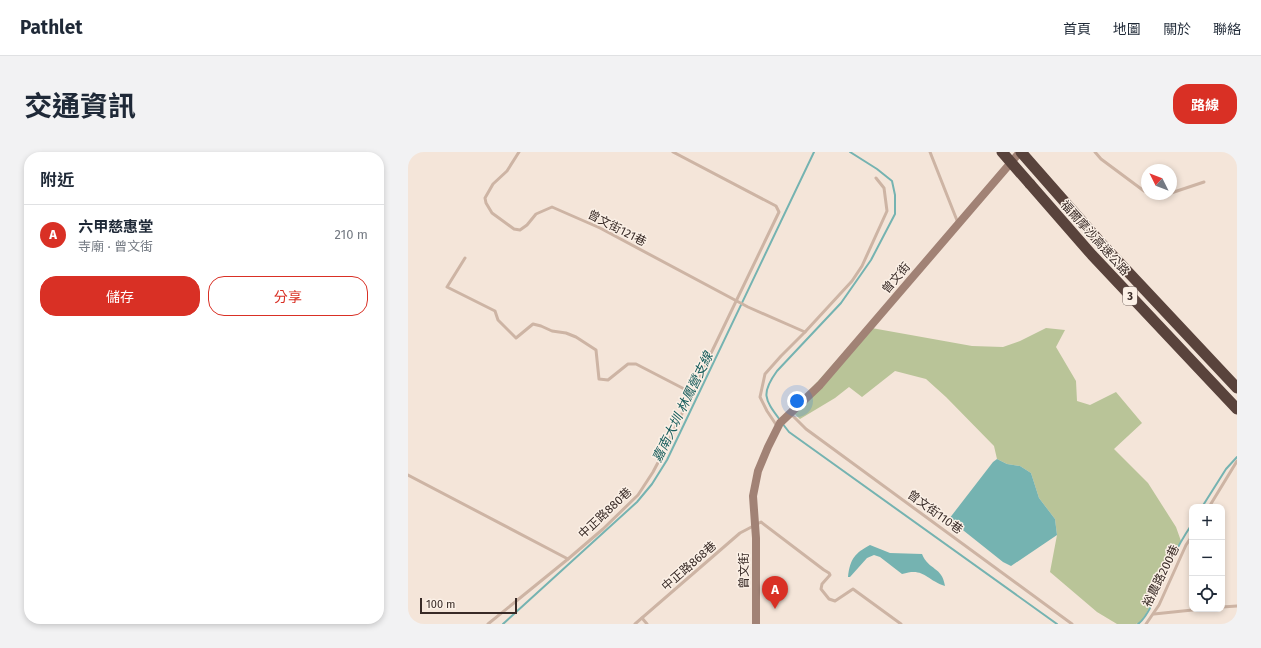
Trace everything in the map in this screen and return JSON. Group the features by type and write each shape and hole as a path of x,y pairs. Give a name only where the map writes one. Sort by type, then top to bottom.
{"highway":[{"name":"福爾摩沙高速公路","path":"1002,152 1092,255 1235,407"},
{"name":"福爾摩沙高速公路","path":"1021,152 1106,248 1237,388"}],"main road":[{"name":"曾文街","path":"756,624 756,525 753,496 758,471 778,427 789,414 820,385 958,223 1021,152"}],"lane":[{"name":"曾文街121巷","path":"519,152 507,171 493,184 486,198 486,203 492,213 514,229 520,230 536,214 552,208 600,228 738,302 805,332"},
{"name":"中正路880巷","path":"488,624 603,529 638,495 659,460 738,302 779,212 776,206 673,152"},
{"path":"930,152 958,223"},
{"path":"1094,152 1141,190"},
{"path":"778,427 760,397 765,374 852,281 862,266 887,210 884,188 876,178"},
{"path":"1177,192 1204,182"},
{"path":"465,258 447,287 495,311 498,320 516,338 533,324 552,331 566,333 576,337 596,350 599,379 608,380 628,364 636,364 692,393"},
{"name":"曾文街110巷","path":"789,414 806,429 1072,624"},
{"path":"1212,504 1237,461"},
{"path":"408,475 568,559"},
{"path":"756,525 761,522 829,573 830,575 822,584 821,589 829,599 835,601 853,589 901,624"},
{"name":"中正路868巷","path":"636,624 740,533 756,525"},
{"name":"裕農路200巷","path":"1146,624 1154,614 1190,540"},
{"path":"1225,607 1237,606"},
{"path":"1154,614 1189,610"},
{"path":"642,618 647,624"}],"green space":[{"path":"866,327 972,346 1003,347 1020,341 1046,328 1065,330 1056,347 1076,381 1077,401 1090,405 1116,392 1142,423 1114,449 1148,483 1176,527 1181,541 1141,622 1136,624 1117,624 1097,612 1050,572 1057,535 1055,519 1039,498 1031,473 1020,466 1007,464 997,459 994,446 946,397 926,379 895,371 862,397 849,387 835,398 800,419 790,410"}],"water":[{"path":"997,459 1007,464 1020,466 1031,473 1039,498 1055,519 1057,535 1011,566 1003,562 949,519 993,462"},
{"path":"870,545 890,553 922,554 928,563 941,575 945,586 920,573 909,572 902,574 880,557 874,555 867,558 850,577 848,577 850,566 854,557"}],"waterway":[{"name":"嘉南大圳 林鳳營支線","path":"503,624 637,502 652,484 667,460 814,152"},
{"path":"780,420 771,407 766,396 768,385 777,371 841,303 871,260 895,214 895,195 892,181 877,169 850,152"},
{"path":"782,423 789,432 1057,624"},
{"path":"1204,504 1226,469 1237,457"},
{"path":"1138,624 1148,613 1173,556 1189,529"}],"place":[{"name":"六甲慈惠堂","path":"775,609"}]}
